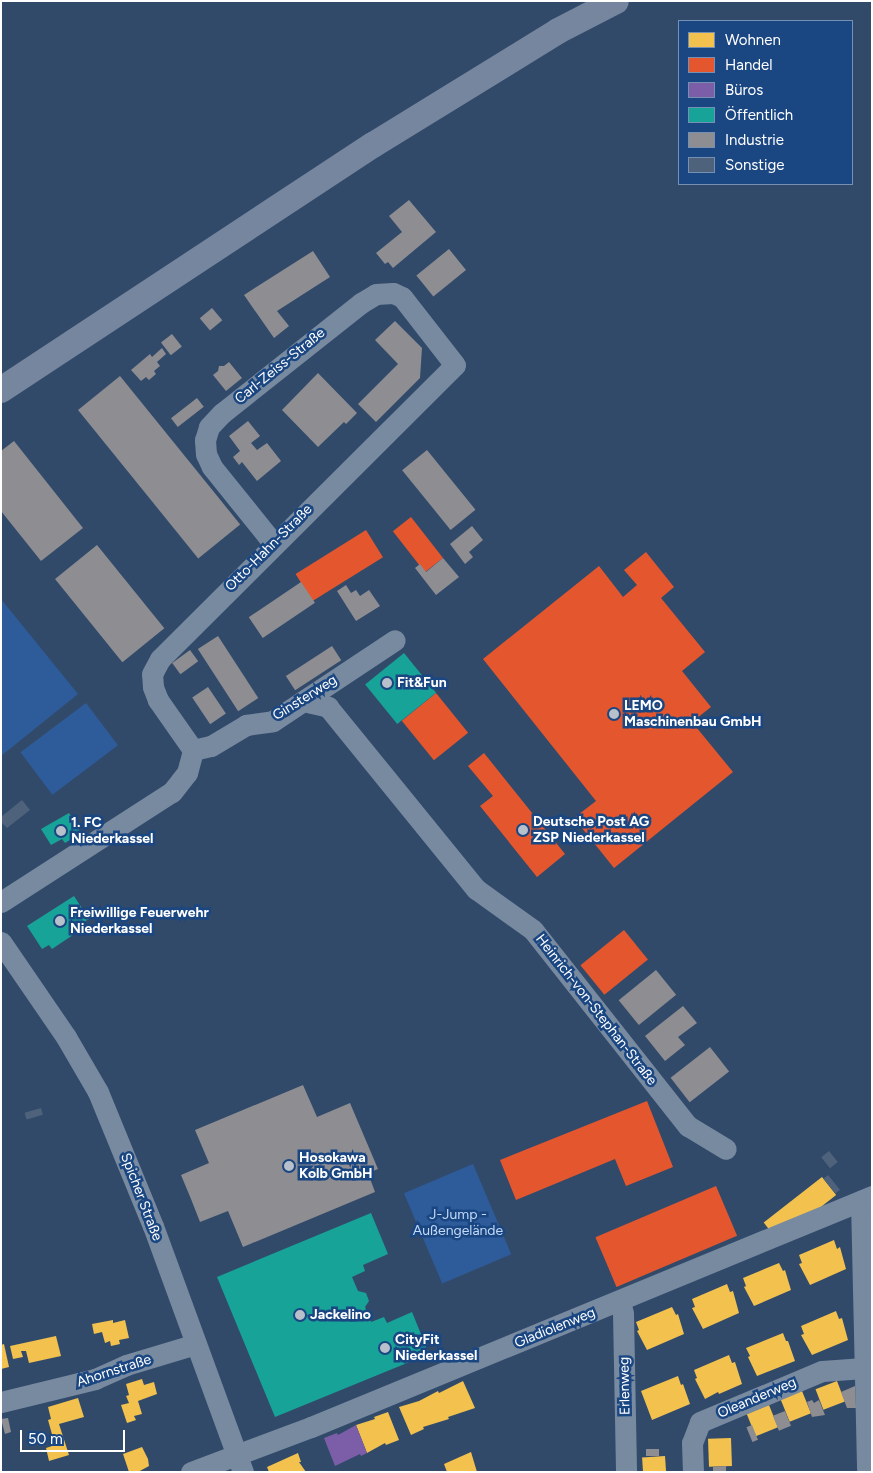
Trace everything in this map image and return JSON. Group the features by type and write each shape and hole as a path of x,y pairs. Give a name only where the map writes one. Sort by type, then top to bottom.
{"main road":[{"path":"1,390 373,145 558,30 616,1"}],"street":[{"name":"Carl-Zeiss-Straße","path":"273,543 212,467 206,454 205,440 209,427 222,413 343,315 376,294 393,293 402,297 455,365"},
{"name":"Otto-Hahn-Straße","path":"193,750 158,700 153,687 152,674 160,659 273,543 455,365"},
{"name":"Ginsterweg","path":"193,750 211,746 246,725 273,721 394,640"},
{"name":"Heinrich-von-Stephan-Straße","path":"303,701 328,707 476,889 532,930 688,1126 726,1148"},
{"path":"1,902 172,792 187,773 193,750"},
{"name":"Spicher Straße","path":"1,942 66,1037 98,1092 153,1226 240,1463"},
{"path":"866,1198 867,1472"},
{"name":"Gladiolenweg","path":"190,1472 240,1463 866,1198"},
{"name":"Erlenweg","path":"620,1302 623,1313 626,1472"},
{"name":"Ahornstraße","path":"1,1402 95,1379 126,1365 196,1344"},
{"name":"Oleanderweg","path":"693,1472 692,1443 700,1422 822,1371 867,1360"}],"green space":[{"path":"1,599 78,694 1,756"},
{"path":"86,703 118,745 52,795 21,752"},
{"name":"J-Jump - Außengelände","path":"473,1164 511,1254 442,1284 404,1193"}],"building: Wohnen":[{"path":"822,1177 836,1195 778,1241 764,1223"},
{"path":"834,1240 837,1249 840,1247 846,1269 810,1285 799,1264 802,1263 799,1255"},
{"path":"779,1263 783,1271 785,1270 791,1290 754,1306 744,1287 746,1286 743,1278"},
{"path":"727,1284 730,1292 733,1291 739,1313 703,1329 692,1308 695,1307 692,1299"},
{"path":"672,1307 676,1315 678,1314 684,1334 647,1350 637,1331 639,1330 636,1322"},
{"path":"836,1311 839,1319 842,1318 848,1340 812,1355 801,1335 804,1334 801,1326"},
{"path":"113,1320 113,1323 125,1320 129,1338 119,1340 120,1344 111,1346 110,1341 105,1343 102,1332 94,1334 92,1324"},
{"path":"783,1333 795,1361 757,1376 746,1348"},
{"path":"56,1336 61,1356 29,1363 26,1351 21,1351 23,1357 13,1359 10,1346"},
{"path":"4,1344 9,1367 1,1369 1,1345"},
{"path":"729,1355 732,1363 735,1362 742,1384 719,1394 718,1392 705,1399 695,1379 697,1378 694,1370"},
{"path":"678,1376 690,1404 652,1420 641,1391"},
{"path":"142,1379 144,1385 154,1382 157,1394 138,1401 142,1414 134,1416 136,1420 127,1423 121,1405 129,1403 126,1396 129,1395 126,1384"},
{"path":"463,1381 475,1408 423,1427 424,1429 411,1435 399,1407 419,1401 438,1391 439,1393"},
{"path":"837,1381 845,1402 823,1410 816,1389"},
{"path":"802,1391 811,1413 790,1422 781,1400"},
{"path":"78,1398 84,1417 59,1424 69,1455 49,1461 46,1448 55,1445 48,1420 51,1419 48,1407"},
{"path":"769,1405 778,1427 756,1436 747,1414"},
{"path":"388,1412 399,1440 386,1445 385,1443 367,1453 356,1425 375,1419 374,1417"},
{"path":"731,1438 732,1466 709,1467 708,1439"},
{"path":"142,1447 149,1466 138,1472 129,1472 123,1454"},
{"path":"471,1452 477,1472 447,1472 444,1464"},
{"path":"298,1453 301,1462 299,1462 306,1472 269,1472 267,1467"},
{"path":"665,1456 666,1472 643,1472 642,1458"}],"building: Handel":[{"path":"411,517 443,558 425,572 393,531"},
{"path":"366,530 383,557 313,601 296,574"},
{"name":"LEMO Maschinenbau GmbH","path":"646,552 674,587 661,598 705,652 682,671 711,707 692,722 733,772 614,868 574,818 596,801 483,659 599,566 623,597 637,585 624,570"},
{"path":"436,693 468,733 434,760 402,721"},
{"name":"Deutsche Post AG ZSP Niederkassel","path":"484,753 565,854 537,877 480,806 493,796 468,766"},
{"path":"624,930 648,960 604,995 580,965"},
{"path":"647,1101 673,1167 626,1186 615,1159 516,1200 500,1160"},
{"path":"716,1186 737,1236 617,1287 595,1237"}],"building: Büros":[{"path":"356,1425 367,1453 361,1456 360,1454 335,1466 324,1438 337,1433 338,1435"}],"building: Öffentlich":[{"path":"404,653 436,693 397,724 365,684"},
{"name":"1. FC Niederkassel","path":"69,813 81,833 65,843 62,839 51,845 41,829"},
{"name":"Freiwillige Feuerwehr Niederkassel","path":"74,896 89,919 82,923 85,927 52,949 49,945 42,949 27,926"},
{"name":"Jackelino","path":"371,1213 388,1254 363,1265 365,1271 352,1277 358,1291 366,1293 369,1301 365,1307 371,1322 384,1317 387,1323 412,1312 429,1354 275,1417 217,1277"}],"building: Industrie":[{"path":"409,200 436,232 393,268 388,262 385,264 376,253 402,232 389,216"},
{"path":"449,249 466,270 433,296 416,275"},
{"path":"313,251 330,277 277,311 289,326 274,338 244,295"},
{"path":"212,308 222,320 210,331 200,318"},
{"path":"395,321 422,348 420,378 376,422 358,404 398,364 375,340"},
{"path":"172,334 182,347 171,355 161,343"},
{"path":"162,348 166,354 157,362 160,366 154,371 156,374 149,380 146,377 141,381 131,370 150,354 152,357"},
{"path":"229,362 242,378 226,391 213,375 218,371 219,366 224,366"},
{"path":"318,373 357,413 346,424 344,422 318,447 282,410"},
{"path":"120,376 240,524 198,558 78,410"},
{"path":"197,398 204,407 178,427 171,418"},
{"path":"248,421 260,436 251,443 257,450 267,443 281,461 257,481 242,462 239,465 233,457 240,451 229,436"},
{"path":"14,441 83,528 41,561 1,511 1,451"},
{"path":"427,450 475,510 451,530 402,470"},
{"path":"472,526 483,540 469,552 473,557 465,564 450,544"},
{"path":"97,545 164,628 122,662 55,579"},
{"path":"443,558 459,577 436,595 415,568 420,564 426,572"},
{"path":"301,582 315,603 263,638 249,617"},
{"path":"346,585 351,593 356,590 360,596 369,590 380,606 356,621 337,591"},
{"path":"218,636 258,698 238,711 198,649"},
{"path":"332,646 341,660 295,690 286,676"},
{"path":"190,650 198,661 180,674 172,663"},
{"path":"208,687 226,714 210,724 192,698"},
{"path":"656,970 676,995 639,1025 619,1000"},
{"path":"683,1006 697,1023 678,1037 685,1045 665,1061 645,1036"},
{"path":"710,1047 729,1071 690,1102 671,1078"},
{"name":"Hosokawa Kolb GmbH","path":"303,1085 317,1117 350,1103 378,1169 368,1173 375,1192 243,1247 228,1211 200,1222 181,1175 209,1163 195,1130"},
{"path":"855,1386 856,1408 847,1408 841,1392"},
{"path":"812,1400 814,1403 819,1400 825,1415 812,1417 807,1402"},
{"path":"785,1411 791,1426 779,1431 773,1416"},
{"path":"8,1418 11,1432 5,1434 1,1419"},
{"path":"752,1425 758,1440 752,1442 746,1427"},
{"path":"646,1449 659,1449 659,1456 646,1456"},
{"path":"726,1466 726,1472 713,1472 713,1467"}],"building: Sonstige":[{"path":"22,800 30,810 7,828 1,822 1,817"},
{"path":"41,1108 43,1115 27,1119 25,1113"},
{"path":"829,1151 838,1162 830,1168 821,1157"},
{"path":"828,1175 840,1190 835,1194 823,1179"}],"place":[{"name":"Fit&Fun","path":"387,683"},
{"name":"LEMO Maschinenbau GmbH","path":"614,714"},
{"name":"Deutsche Post AG ZSP Niederkassel","path":"523,830"},
{"name":"1. FC Niederkassel","path":"61,831"},
{"name":"Freiwillige Feuerwehr Niederkassel","path":"60,921"},
{"name":"Hosokawa Kolb GmbH","path":"289,1166"},
{"name":"Jackelino","path":"300,1315"},
{"name":"CityFit Niederkassel","path":"385,1348"}]}
